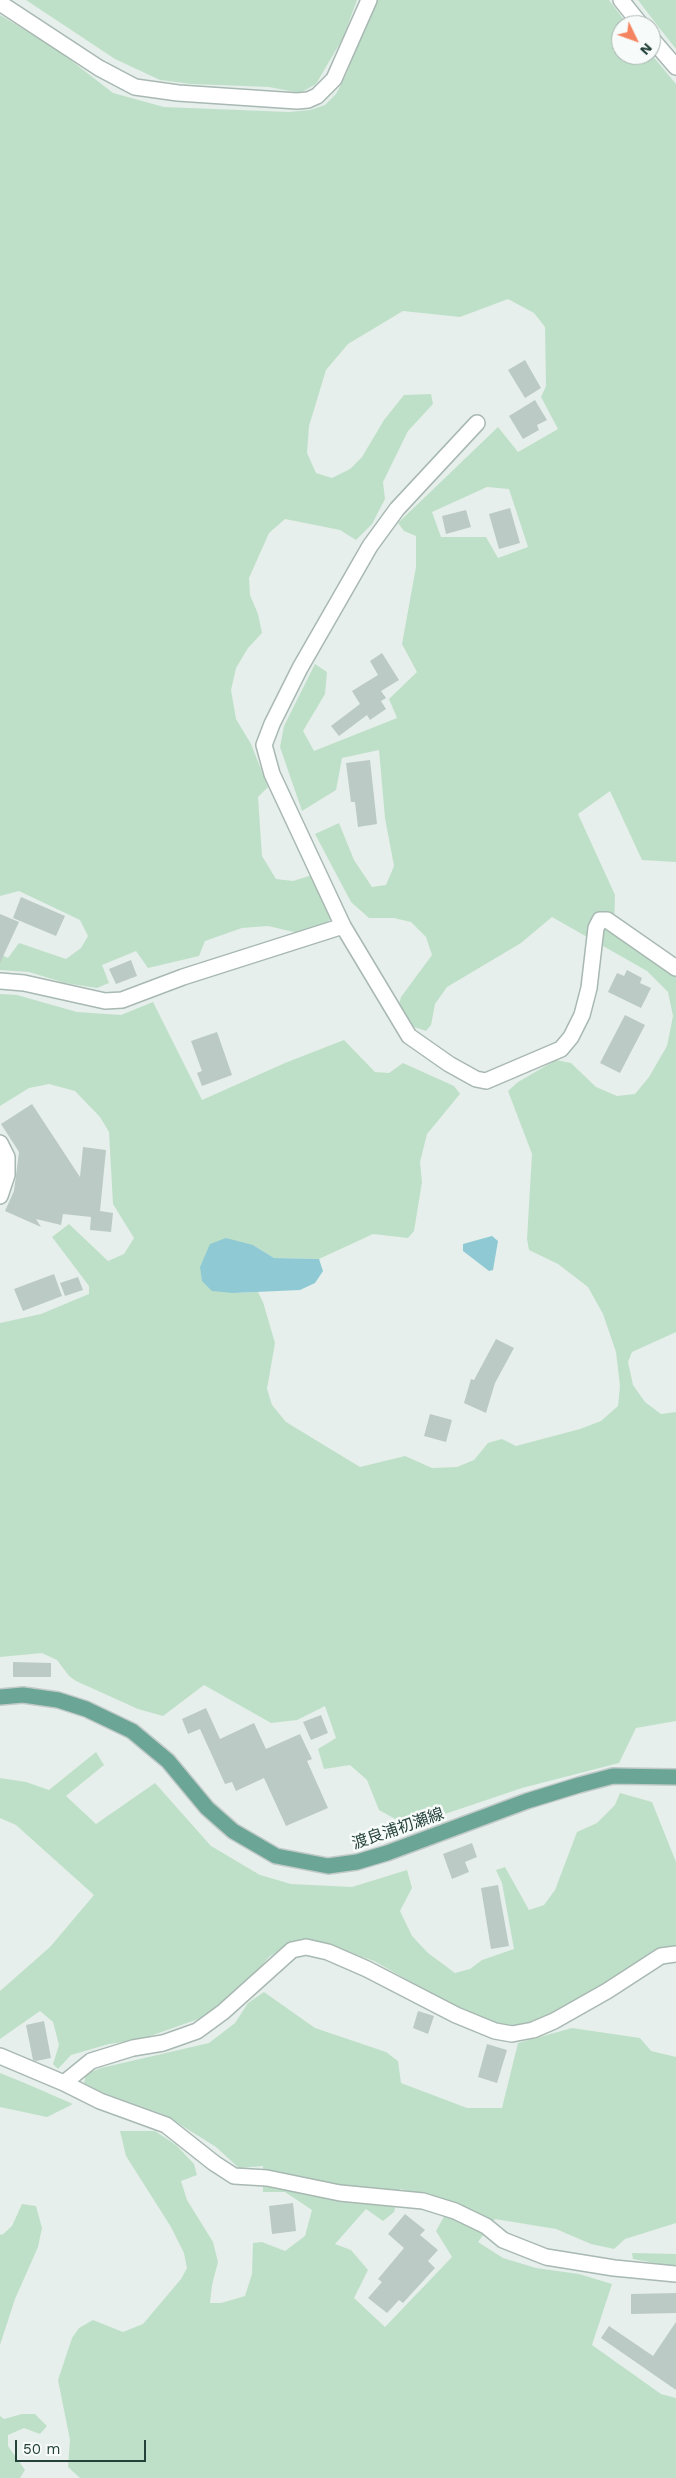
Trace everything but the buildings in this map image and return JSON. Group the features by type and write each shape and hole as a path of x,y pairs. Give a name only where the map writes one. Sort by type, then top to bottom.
{"main road":[{"name":"渡良浦初瀬線","path":"0,1697 23,1696 58,1700 86,1709 132,1731 168,1761 207,1808 233,1831 276,1856 328,1866 357,1862 387,1853 527,1801 613,1776 676,1777"}],"street":[{"path":"0,3 99,68 135,87 178,93 297,101 308,100 317,96 334,79 369,0"},
{"path":"621,0 633,15"},
{"path":"661,50 676,67"},
{"path":"477,423 397,509 370,546 300,668 272,724 264,745 272,774 343,926 409,1036 449,1064 476,1079 486,1081 561,1048 571,1037 582,1015 589,988 596,928 600,920 608,920 676,968"},
{"path":"0,982 24,983 105,1001 122,1000 183,976 343,926"},
{"path":"0,1143 7,1157 8,1175 0,1196"},
{"path":"64,2083 91,2061 132,2048 163,2043 197,2031 223,2012 292,1950 306,1947 328,1952 367,1969 456,2015 495,2031 512,2034 533,2030 554,2020 606,1991 661,1956 676,1954"},
{"path":"0,2056 64,2083 100,2101 166,2125 189,2141 214,2163 234,2176 267,2178 340,2193 423,2201 455,2211 486,2226 503,2240 546,2257 614,2268 676,2274"}],"green space":[{"path":"26,0 357,0 343,38 316,84 300,93 269,87 191,84 160,80 115,59"},
{"path":"376,0 609,0 620,15 611,15 611,65 660,65 676,84 676,862 642,860 610,791 578,814 615,895 614,931 676,976 676,1332 632,1352 628,1362 633,1385 645,1402 661,1414 676,1412 676,1721 636,1728 619,1763 522,1788 436,1817 397,1820 379,1810 367,1780 350,1765 324,1769 318,1749 336,1738 325,1706 297,1720 271,1723 204,1685 163,1716 138,1709 76,1681 69,1676 57,1660 42,1653 0,1657 0,1323 41,1314 89,1294 89,1286 52,1237 69,1224 108,1261 124,1254 134,1238 113,1204 109,1132 100,1117 75,1091 49,1084 29,1088 0,1106 0,994 17,995 77,1012 121,1015 153,1002 202,1100 285,1063 344,1040 375,1072 389,1073 403,1063 454,1086 460,1094 427,1134 420,1162 422,1182 414,1231 408,1238 373,1234 319,1259 274,1258 253,1245 233,1293 258,1292 263,1302 275,1343 267,1389 272,1405 286,1422 360,1467 405,1456 432,1468 457,1467 474,1460 488,1443 502,1439 516,1446 580,1429 601,1421 618,1406 620,1386 616,1352 603,1314 588,1287 558,1264 529,1250 527,1239 532,1154 508,1091 518,1082 556,1060 571,1063 596,1087 617,1096 635,1094 649,1077 667,1046 673,1016 668,992 647,971 552,917 521,943 447,987 435,1004 431,1025 426,1031 414,1027 399,1004 401,997 432,955 426,937 411,922 394,918 369,918 351,902 315,834 339,823 354,860 372,887 386,885 394,866 385,818 379,750 342,758 336,790 302,811 280,747 284,726 315,664 327,672 325,694 303,731 314,751 397,718 389,699 417,672 402,644 416,567 416,536 404,531 398,523 498,427 518,452 558,429 541,397 546,386 545,327 534,313 508,299 460,317 403,311 348,344 326,370 309,426 307,453 316,473 332,478 350,469 362,457 384,420 404,395 431,394 433,404 408,431 383,482 385,499 372,524 356,540 340,530 285,519 269,533 249,578 250,595 258,614 262,633 248,648 236,668 231,690 236,719 251,744 268,787 258,797 262,856 276,879 293,881 312,875 333,918 315,930 294,932 268,926 242,928 205,941 199,956 148,968 136,951 102,965 109,983 97,988 65,983 29,972 0,970 0,954 8,958 19,943 66,959 81,948 88,936 80,920 19,891 0,896 0,15 55,48 113,93 164,107 289,112 310,110 325,105 336,94 346,75","holes":["487,487 509,489 528,547 498,558 486,537 441,537 432,512"]},
{"path":"638,0 676,0 676,49 661,30 661,15 649,15"},
{"path":"96,1752 104,1765 66,1796 96,1824 155,1783 211,1846 260,1875 291,1884 352,1887 407,1870 412,1888 400,1911 412,1936 428,1953 455,1973 470,1969 482,1960 514,1949 502,1883 496,1870 505,1867 529,1910 544,1905 555,1890 577,1832 597,1823 615,1805 620,1793 652,1802 676,1862 676,1947 651,1952 611,1982 567,2008 522,2029 502,2027 445,2001 374,1961 319,1942 288,1944 269,1957 247,1983 204,2017 139,2040 109,2044 71,2055 58,2069 53,2064 59,2045 53,2022 40,2011 0,2039 0,1991 50,1947 94,1895 16,1825 0,1818 0,1778 26,1782 49,1790"},
{"path":"264,1992 315,2028 386,2052 398,2061 401,2083 467,2108 502,2108 518,2043 572,2028 640,2038 651,2051 676,2057 676,2223 625,2239 614,2249 591,2244 556,2229 495,2219 478,2242 503,2258 536,2268 579,2274 612,2284 592,2345 661,2394 676,2398 676,2478 80,2478 68,2467 70,2440 58,2380 72,2338 79,2328 93,2320 123,2332 143,2324 181,2279 187,2268 184,2253 171,2227 126,2156 120,2131 155,2131 176,2145 194,2164 197,2175 181,2181 187,2200 213,2242 218,2262 210,2303 221,2303 245,2296 252,2274 253,2243 262,2242 285,2251 305,2236 312,2210 285,2192 263,2192 263,2166 239,2168 216,2147 165,2115 99,2091 84,2083 86,2074 101,2068 209,2043 235,2023 248,2003","holes":["400,2189 424,2194 451,2204 436,2231 452,2257 385,2327 354,2298 368,2270 351,2250 335,2244 366,2209 383,2221 394,2212"]},
{"path":"0,2073 73,2104 47,2117 0,2107"},
{"path":"22,2204 36,2206 42,2228 38,2247 15,2299 0,2345 0,2234 2,2235 12,2226"},
{"path":"632,2253 676,2254 676,2267 633,2259"},
{"path":"22,2414 35,2414 47,2426 40,2434 24,2428 8,2435 8,2446 25,2470 20,2478 0,2478 0,2416 4,2419"}],"water":[{"path":"492,1236 498,1241 493,1270 489,1271 463,1251 463,1244"},
{"path":"226,1238 253,1245 274,1258 319,1259 323,1271 315,1283 300,1290 233,1293 212,1291 202,1281 200,1267 210,1244"}]}
